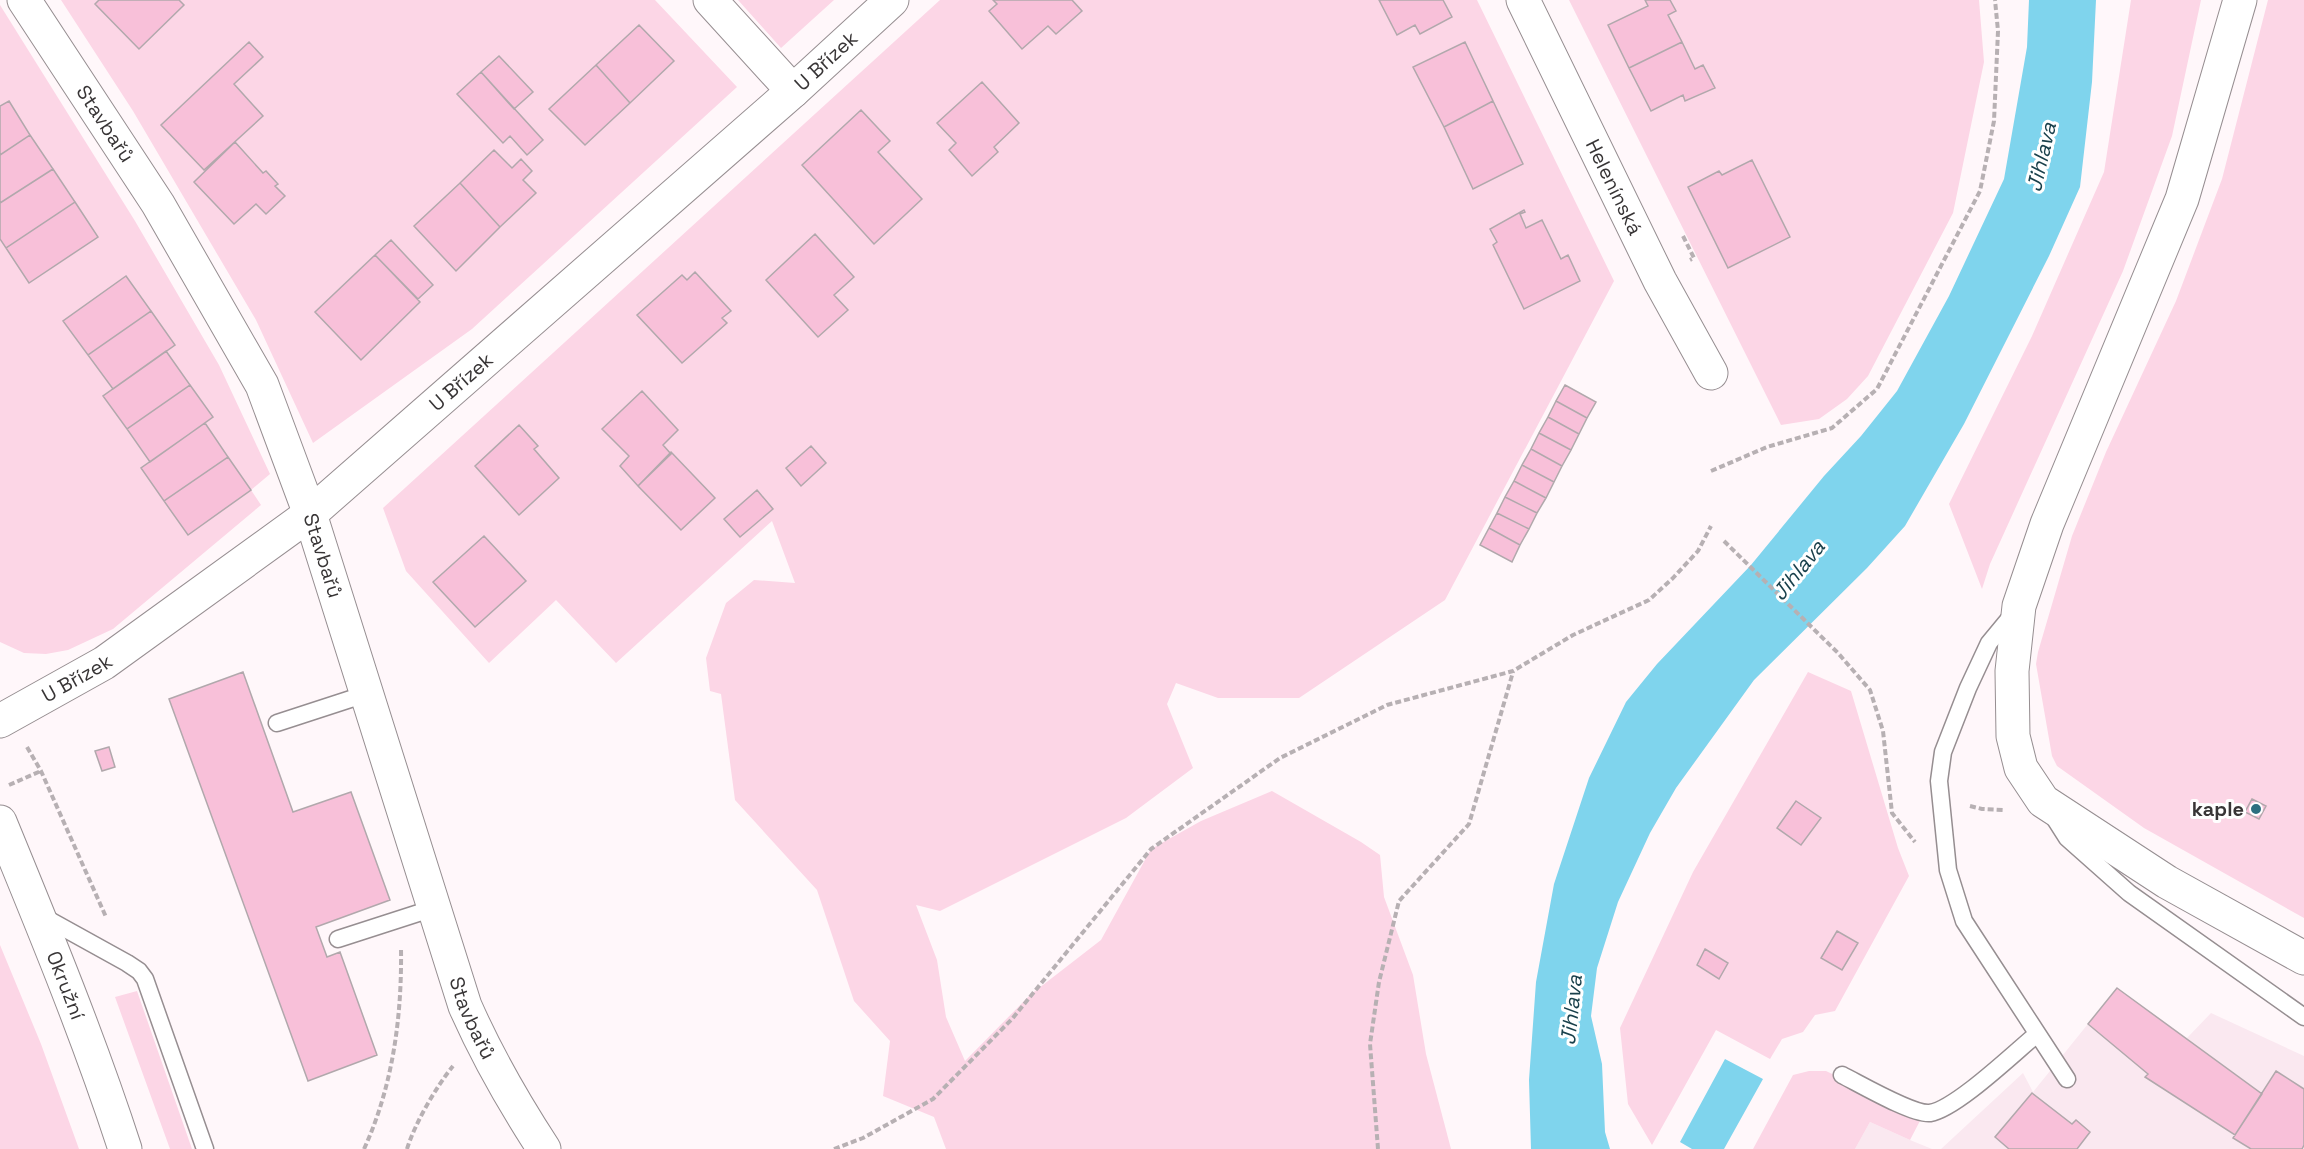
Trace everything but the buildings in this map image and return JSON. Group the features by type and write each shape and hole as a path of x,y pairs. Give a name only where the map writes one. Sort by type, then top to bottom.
{"street":[{"name":"Stavbařů","path":"24,0 158,204 262,386 310,514 465,1006 477,1034 519,1111 544,1149"},
{"path":"710,0 793,91"},
{"name":"U Břízek","path":"5,719 104,663 310,514 793,91 892,0"},
{"name":"Helenínská","path":"1522,0 1660,281 1711,373"},
{"path":"2241,0 2181,199 2047,524 2019,606 2012,670 2013,736 2021,768 2043,801 2167,882 2304,958"},
{"name":"Okružní","path":"0,822 38,914 125,1149"}],"lane":[{"path":"2019,606 1989,643 1968,688 1943,752 1939,781 1943,800 1948,870 1964,921 2067,1079"},
{"path":"277,723 366,694"},
{"path":"2043,801 2067,838 2129,893 2304,1017"},
{"path":"338,939 434,908"},
{"path":"38,914 127,963 139,972 150,991 205,1149"},
{"path":"1842,1075 1908,1108 1930,1113 1955,1102 2037,1034"}],"path":[{"path":"1711,471 1767,447 1832,428 1877,388 1980,191 1994,122 1998,31 1995,0"},
{"path":"834,1149 863,1138 933,1099 1012,1020 1151,849 1160,842 1280,758 1387,705 1513,671 1573,635 1649,600 1698,551 1711,525"},
{"path":"1724,541 1838,653 1870,690 1883,731 1892,813 1923,853 1948,870"},
{"path":"1378,1149 1370,1044 1379,982 1399,901 1469,824 1513,671"},
{"path":"5,719 41,771 127,963"},
{"path":"0,789 41,771"},
{"path":"1943,800 1982,809 2015,810 2043,801"},
{"path":"364,1149 383,1096 397,1037 402,984 400,918"},
{"path":"408,1149 411,1137 444,1076 477,1034"}],"shaded area":[{"path":"61,0 655,0 737,87 472,329 313,443 256,320 133,111"},
{"path":"738,0 834,0 781,48"},
{"path":"940,0 1477,0 1614,281 1445,600 1299,698 1218,698 1176,683 1167,704 1193,768 1126,818 940,911 916,905 937,960 946,1017 965,1061 1030,995 1101,940 1151,849 1201,821 1272,791 1380,855 1384,897 1413,975 1426,1054 1451,1149 946,1149 934,1117 883,1096 890,1041 854,1001 817,890 735,800 721,694 710,691 706,658 726,603 754,580 795,583 772,521 616,663 556,600 489,663 406,571 383,508"},
{"path":"1569,0 1979,0 1984,62 1953,213 1868,376 1847,399 1819,419 1781,425"},
{"path":"2131,0 2201,0 2172,136 2123,271 1990,564 1982,589 1949,504 2032,336 2104,172"},
{"path":"2268,0 2304,0 2304,918 2144,828 2057,766 2052,756 2036,664 2072,536 2106,452 2176,301 2222,179"},
{"path":"0,5 135,221 219,365 270,474 251,490 261,505 113,629 68,650 46,654 24,653 0,642"},
{"path":"1808,672 1851,691 1898,848 1909,876 1835,1011 1815,1015 1803,1032 1782,1039 1770,1059 1716,1030 1652,1145 1628,1104 1620,1028 1693,872"},
{"path":"0,945 41,1044 79,1149 0,1149"},
{"path":"2117,988 2187,1038 2211,1013 2304,1056 2304,1149 1941,1149 2023,1073 2033,1092"},
{"path":"137,991 192,1149 170,1149 115,997"},
{"path":"1809,1071 1826,1071 1922,1117 1910,1140 1870,1122 1855,1149 1753,1149 1793,1075"},
{"path":"1870,1122 1910,1140 1932,1149 1855,1149"}],"water":[{"name":"Jihlava","path":"2029,0 2096,0 2092,82 2080,187 2049,256 1964,424 1905,526 1867,568 1754,680 1676,788 1650,833 1618,902 1597,968 1591,1016 1602,1064 1605,1132 1610,1149 1531,1149 1529,1080 1536,982 1554,884 1589,778 1626,702 1657,664 1751,565 1897,391 1949,296 2004,179 2027,47"},
{"path":"1725,1059 1763,1079 1724,1149 1692,1149 1680,1142"}],"place":[{"name":"kaple","path":"2256,809"}]}
